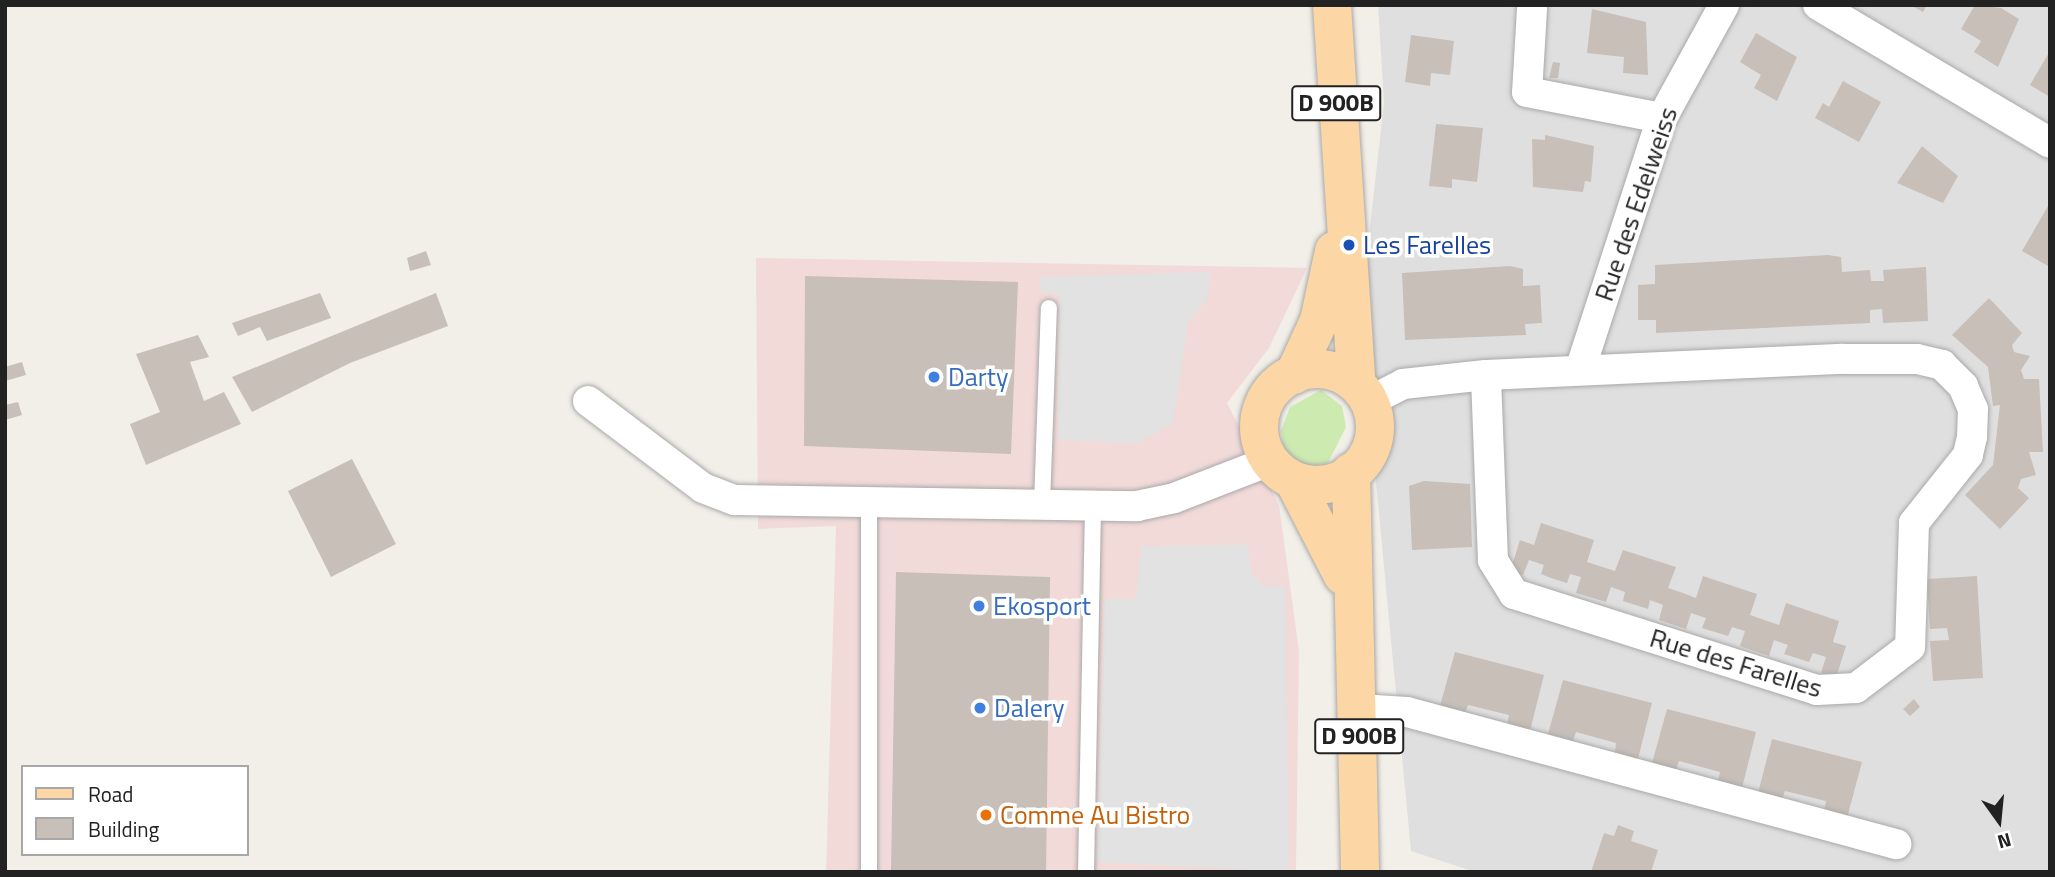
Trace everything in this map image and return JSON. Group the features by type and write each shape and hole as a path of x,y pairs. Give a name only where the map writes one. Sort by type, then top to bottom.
{"main road":[{"name":"D 900B","path":"1332,5 1341,201 1363,390"},
{"name":"D 900B","path":"1294,375 1319,321 1341,201"},
{"path":"1334,367 1363,390 1369,443 1351,472 1334,482 1282,473 1264,411 1273,392 1294,375 1334,367"},
{"name":"D 900B","path":"1351,472 1353,600 1359,709 1360,872"},
{"name":"D 900B","path":"1282,473 1353,600"}],"street":[{"name":"Rue des Edelweiss","path":"1580,370 1662,118 1724,5"},
{"path":"1818,5 2050,143"},
{"path":"1532,9 1527,92 1662,118"},
{"name":"Rue des Farelles","path":"1855,359 1942,365 1963,386 1973,410 1972,437 1968,455 1914,523 1910,648 1856,688 1817,690 1514,594 1493,561 1486,375 1855,359"},
{"path":"1363,390 1486,375"},
{"path":"588,401 703,488 734,500 1093,507 1174,498 1282,473"},
{"path":"1359,709 1407,712 1896,845"}],"lane":[{"path":"1042,505 1049,309"},
{"path":"869,502 869,872"},
{"path":"1086,872 1093,507"}],"shaded area":[{"path":"1378,5 2050,5 2050,872 1475,872 1411,851 1360,314 1384,103"},
{"path":"756,258 1307,268 1269,348 1227,403 1279,505 1299,651 1296,872 826,872 836,526 758,529"},
{"path":"1210,272 1208,298 1188,322 1173,423 1138,443 1058,440 1059,295 1041,292 1039,277"},
{"path":"1248,545 1251,572 1264,586 1285,587 1289,872 1097,862 1105,599 1136,599 1141,546"}],"green space":[{"path":"1321,390 1342,406 1346,427 1328,463 1300,471 1285,457 1281,431 1290,407"}],"building":[{"path":"1910,5 1927,5 1923,12"},
{"path":"1975,5 2001,8 2019,19 1998,67 1974,52 1981,41 1961,29"},
{"path":"1592,9 1646,22 1648,75 1623,73 1624,57 1587,53"},
{"path":"1756,33 1797,57 1777,101 1754,88 1761,75 1740,62"},
{"path":"1411,35 1454,41 1450,75 1431,73 1430,86 1405,82"},
{"path":"2050,51 2050,97 2030,85"},
{"path":"1553,62 1560,63 1558,78 1549,78"},
{"path":"1843,81 1881,102 1859,142 1815,118 1823,103 1829,107"},
{"path":"1436,124 1483,128 1477,182 1452,179 1452,188 1429,186"},
{"path":"1545,135 1594,146 1591,182 1585,181 1583,192 1533,187 1532,139 1545,140"},
{"path":"1922,146 1958,176 1943,203 1897,183"},
{"path":"2048,206 2050,207 2050,267 2022,251"},
{"path":"426,251 431,265 410,271 407,258"},
{"path":"1828,255 1841,257 1842,272 1870,270 1871,281 1884,281 1883,270 1926,267 1928,321 1883,323 1882,309 1870,310 1870,323 1656,333 1656,320 1638,320 1638,285 1655,284 1655,265"},
{"path":"1510,266 1523,269 1523,286 1540,285 1542,323 1525,324 1526,335 1405,340 1402,273"},
{"path":"805,276 1018,282 1011,454 804,446"},
{"path":"320,293 331,318 267,341 260,327 238,336 232,323"},
{"path":"436,293 448,326 350,363 252,412 232,377"},
{"path":"1989,298 2022,333 2012,345 2014,352 2030,356 2021,370 2024,379 2039,379 2043,452 2029,452 2036,475 2021,479 2018,488 2029,498 2000,529 1965,495 1993,465 2000,405 1993,406 1988,367 1952,335"},
{"path":"198,335 209,357 190,362 204,401 224,392 241,424 146,465 130,424 160,412 136,354"},
{"path":"22,362 26,375 5,381 5,367"},
{"path":"18,402 22,415 5,420 5,405"},
{"path":"352,459 396,544 331,577 288,491"},
{"path":"1424,481 1470,484 1472,547 1412,550 1409,486"},
{"path":"1541,523 1594,540 1587,562 1615,571 1623,550 1676,567 1668,588 1696,598 1703,576 1757,594 1750,615 1779,625 1786,603 1839,621 1833,642 1846,646 1836,678 1821,673 1826,657 1813,653 1809,662 1784,654 1788,645 1774,640 1769,656 1740,646 1745,631 1732,627 1728,636 1702,628 1706,618 1691,613 1686,629 1659,620 1663,605 1650,600 1648,609 1623,601 1625,592 1611,587 1606,602 1576,593 1581,577 1570,574 1567,583 1551,578 1541,574 1544,565 1529,560 1523,575 1510,572 1520,540 1534,545"},
{"path":"896,572 1050,577 1046,872 891,872"},
{"path":"1977,576 1983,678 1933,681 1930,641 1949,640 1947,628 1930,629 1927,579"},
{"path":"1455,652 1544,675 1530,731 1507,725 1509,715 1468,705 1465,713 1440,706"},
{"path":"1563,680 1652,703 1638,759 1615,753 1616,743 1576,732 1573,741 1548,734"},
{"path":"1914,699 1920,707 1910,716 1903,709"},
{"path":"1667,709 1756,732 1742,788 1718,782 1720,772 1679,761 1676,770 1652,763"},
{"path":"1772,739 1862,762 1847,818 1824,812 1826,801 1785,791 1782,800 1758,793"},
{"path":"1618,825 1634,831 1631,841 1658,850 1651,872 1591,872 1604,833 1614,836"}],"place":[{"name":"Les Farelles","path":"1349,245"},
{"name":"Darty","path":"934,377"},
{"name":"Ekosport","path":"979,606"},
{"name":"Dalery","path":"980,708"},
{"name":"Comme Au Bistro","path":"986,815"}]}
